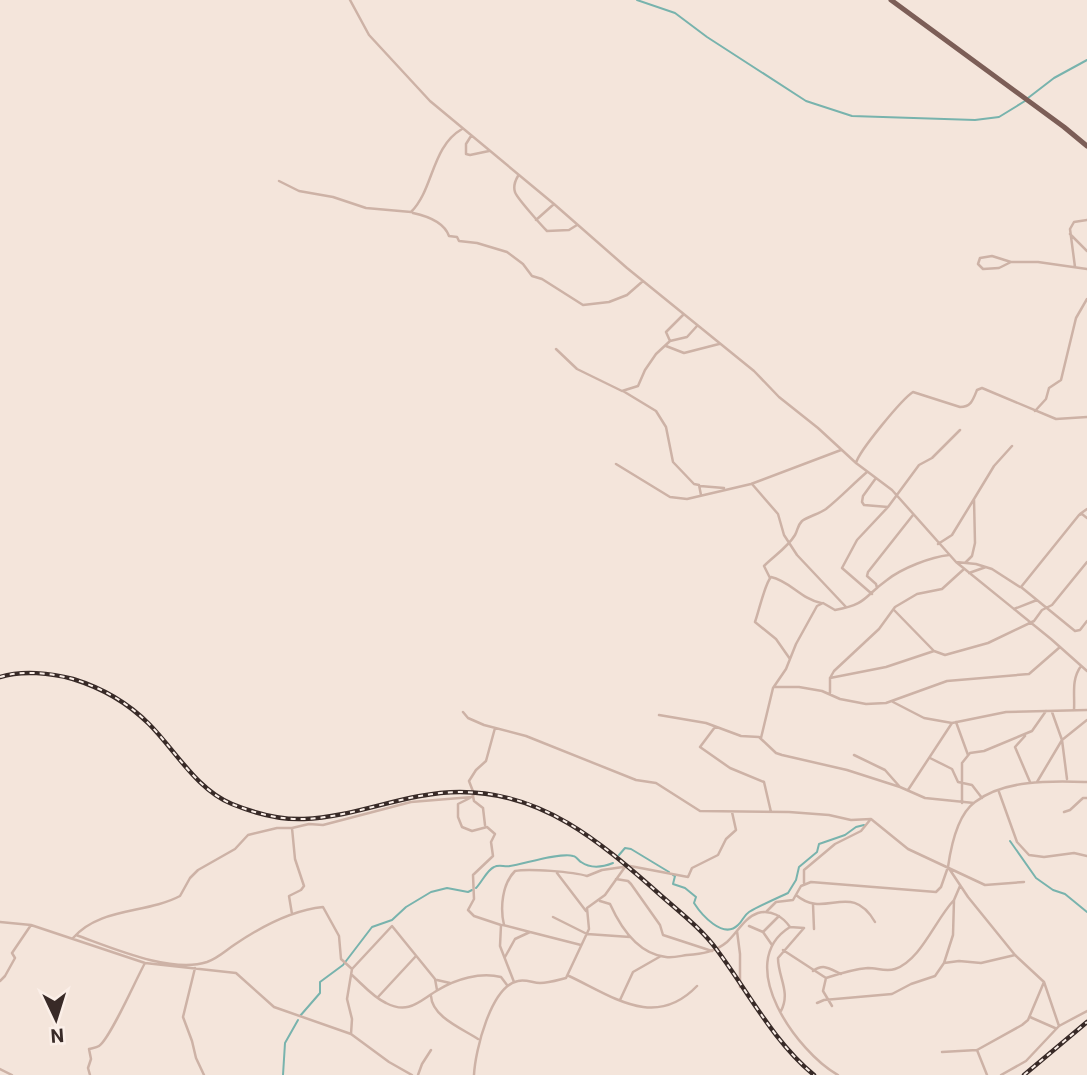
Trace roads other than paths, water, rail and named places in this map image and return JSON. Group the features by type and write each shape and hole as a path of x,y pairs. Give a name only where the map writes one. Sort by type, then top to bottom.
{"main road":[{"path":"891,0 1087,146"}],"street":[{"path":"350,0 366,31 408,81 683,315 754,370 779,397 897,495 956,562 1087,671"},
{"path":"279,181 299,191 333,197 357,206 411,212 431,176 436,159 454,135 462,129"},
{"path":"471,136 466,144 466,154 489,151"},
{"path":"519,175 514,182 515,194 536,220 550,232 572,229 577,225"},
{"path":"536,220 554,204"},
{"path":"413,213 435,220 438,225 446,228 449,236 457,237 459,241 477,243 506,252 523,264 532,276 583,305 610,302 627,296 643,281"},
{"path":"1075,268 1070,234 1072,224 1087,220"},
{"path":"1070,234 1087,251"},
{"path":"1010,262 989,270 978,264 981,258 987,256 1010,262 1038,262 1087,269"},
{"path":"1035,411 1046,399 1049,388 1061,380 1076,317 1087,299"},
{"path":"670,341 666,335 667,331 683,315"},
{"path":"623,391 638,386 648,365 664,346 670,341 687,337 698,326"},
{"path":"664,346 684,352 719,344"},
{"path":"556,349 577,369 654,409 662,418 668,432 669,451 673,462 694,484 728,489"},
{"path":"856,463 900,404 913,392 966,407 977,390 982,388 1056,419 1087,417"},
{"path":"872,594 841,566 857,540 888,507 919,465 932,458 960,430"},
{"path":"938,544 952,535 994,466 1012,446"},
{"path":"616,464 670,497 687,499 751,484 841,450"},
{"path":"770,578 764,566 789,541 803,520 822,511 867,472"},
{"path":"876,478 863,496 862,502 870,507 888,507"},
{"path":"751,484 778,514 783,533 807,566 846,607"},
{"path":"700,486 701,495"},
{"path":"967,562 972,556 975,543 974,499"},
{"path":"1021,587 1080,514 1087,509"},
{"path":"1080,514 1087,518"},
{"path":"877,588 867,576 868,572 914,515"},
{"path":"770,578 777,579 805,598 835,610 863,602 877,588 904,569 938,556 949,555"},
{"path":"956,562 967,562 999,572 1075,631 1080,630 1087,621"},
{"path":"894,610 934,651 945,654 974,648 1030,623 1042,610 1048,608 1087,562"},
{"path":"969,573 986,567"},
{"path":"830,694 830,678 894,610 917,594 946,587 964,569"},
{"path":"770,578 755,622 779,642 790,659"},
{"path":"1014,609 1037,600"},
{"path":"761,738 774,687 815,608 821,603"},
{"path":"774,687 802,688 830,694 845,701 866,704 893,702 947,681 1029,674 1060,647"},
{"path":"830,678 886,667 934,651"},
{"path":"1074,711 1075,676 1081,666"},
{"path":"893,702 924,718 954,723 1006,712 1087,710"},
{"path":"1030,782 1016,747 1034,729 1045,711"},
{"path":"463,712 471,720 526,736 636,780 656,783 700,811 829,815 851,820 871,818 908,849 985,885 1024,882"},
{"path":"1052,712 1062,740 1067,781"},
{"path":"659,715 715,727 741,736 761,738 776,753 847,770 925,798 974,803 998,791 1030,782 1087,782"},
{"path":"1037,782 1062,740 1087,720"},
{"path":"954,723 968,754"},
{"path":"908,790 954,723"},
{"path":"715,727 700,747 730,768 764,782 771,812"},
{"path":"495,728 486,761 476,769 470,781 472,797 483,808 485,826 495,834 491,842 493,856 473,875 474,900 468,910 474,916 502,925 581,945"},
{"path":"962,803 962,763 968,754 1027,734"},
{"path":"853,755 885,770 900,787"},
{"path":"930,758 952,769 956,780 974,787 982,799"},
{"path":"998,791 1017,842 1029,855 1044,857 1074,853 1087,856"},
{"path":"472,797 458,804 458,817 463,827 472,831 485,826"},
{"path":"74,936 107,916 180,896 198,870 226,856 248,835 277,828 328,824 411,802 472,797"},
{"path":"1064,811 1087,798"},
{"path":"804,883 934,893 941,887 958,828 974,803"},
{"path":"514,982 500,944 502,904 511,874 528,869 573,872 587,876 615,867 630,866 688,877 692,868 718,855 726,839 736,831 732,812"},
{"path":"767,911 772,904 793,900 804,883 804,870 835,844 861,831 871,818"},
{"path":"292,828 295,859 304,886 289,896 292,914"},
{"path":"586,912 589,906 600,901 625,867"},
{"path":"948,867 1015,955 1044,982 1057,1027"},
{"path":"557,873 586,912 590,924 569,976"},
{"path":"616,879 631,884 660,925 663,935 712,951"},
{"path":"783,950 826,978 870,968 898,968 922,948 940,916 954,900 960,886"},
{"path":"796,895 813,904 854,901 865,908 875,922"},
{"path":"817,1003 892,994 935,976 944,963 953,935 954,900"},
{"path":"600,901 610,904 618,923 630,937 661,956 712,951 727,942 754,914 767,911 779,916 790,928"},
{"path":"813,904 814,929"},
{"path":"0,922 31,925 138,957 201,963 218,957 236,943 292,914 321,907 325,908 339,936 341,959 352,969"},
{"path":"763,932 779,916"},
{"path":"553,918 587,934 630,937"},
{"path":"0,981 15,958 12,953 31,925"},
{"path":"351,1034 352,1019 347,999 352,969 390,926 395,927 435,979 437,990"},
{"path":"750,926 763,932 772,946"},
{"path":"781,1012 786,998 778,962 779,955 804,928 790,928 780,934 772,946 769,954 769,989 773,1000 794,1033 816,1059 838,1075"},
{"path":"737,931 740,987"},
{"path":"505,957 515,939 530,932"},
{"path":"74,936 90,946 145,963 236,973 274,1007 351,1034 412,1075"},
{"path":"769,954 779,955"},
{"path":"944,963 981,963 1015,955"},
{"path":"377,997 416,956"},
{"path":"620,1000 625,984 633,972 661,956"},
{"path":"90,1075 89,1049 99,1045 116,1023 130,989 145,963"},
{"path":"813,971 825,966 841,974"},
{"path":"195,968 183,1017 195,1058 204,1075"},
{"path":"352,975 390,1005 408,1009 450,983 484,975 501,977 508,985"},
{"path":"474,1075 479,1040 492,1010 508,985 514,982 545,983 569,976 620,1000 654,1009 682,998 697,986"},
{"path":"826,978 823,986 832,1006"},
{"path":"435,979 450,983"},
{"path":"942,1052 977,1049 1007,1035 1026,1022 1044,982"},
{"path":"431,996 431,1003 439,1012 479,1040"},
{"path":"1000,1075 1026,1061 1057,1027 1087,1011"},
{"path":"1030,1017 1057,1027"},
{"path":"977,1049 987,1075"},
{"path":"418,1075 431,1050"},
{"path":"0,1069 12,1075"}],"waterway":[{"path":"637,0 675,13 806,101 852,116 975,120 999,117 1025,101"},
{"path":"1028,98 1054,78 1087,60"},
{"path":"673,875 673,884 685,888 696,897 694,903 707,919 719,928 732,929 749,912 788,893 796,880 799,867 817,852 819,844 864,825"},
{"path":"1010,841 1036,878 1053,890 1065,894 1087,912"},
{"path":"619,855 625,848 631,849 669,872"},
{"path":"476,888 489,871 498,866 567,855 593,866 613,863"},
{"path":"300,1016 320,993 320,982 343,965 372,927 392,920 406,907 431,892 447,888 468,892 472,890"},
{"path":"283,1075 285,1043 298,1020"}],"railway":[{"path":"0,677 27,673 55,675 104,691 123,702 149,724 197,779 219,798 267,815 295,819 324,817 420,796 460,792 490,794 543,810 591,838 696,927 717,950 774,1032 799,1062 814,1075"},
{"path":"1024,1075 1087,1022"}]}
